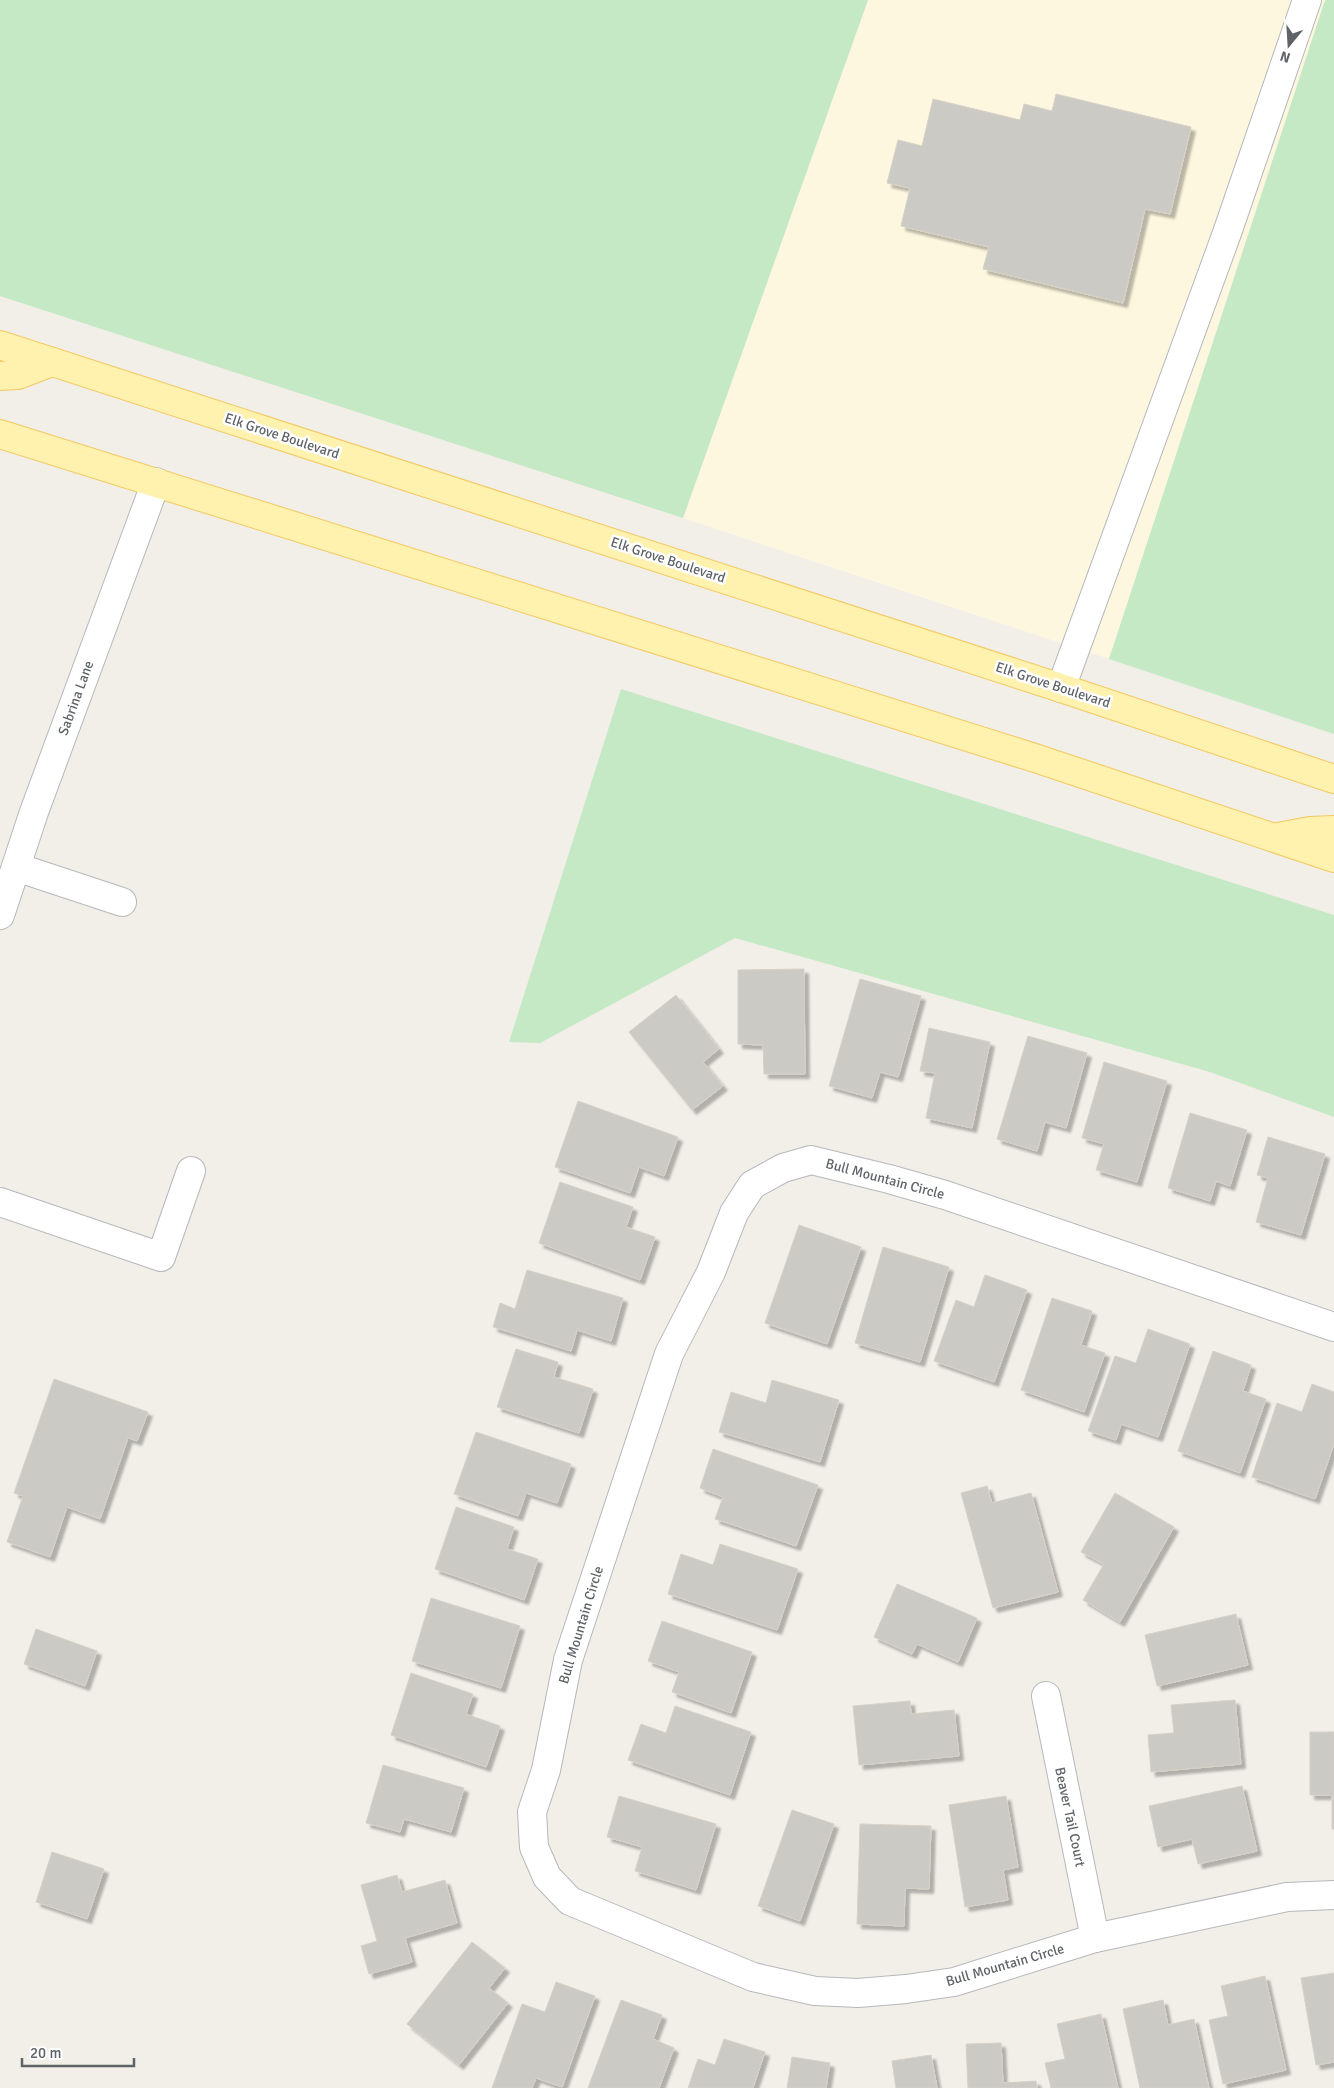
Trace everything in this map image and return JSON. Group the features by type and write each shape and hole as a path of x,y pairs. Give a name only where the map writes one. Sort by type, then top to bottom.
{"main road":[{"name":"Elk Grove Boulevard","path":"0,345 1061,688 1334,779"},
{"path":"0,376 18,375 52,362"},
{"path":"0,434 1035,758 1334,858"},
{"path":"1274,838 1310,831 1334,830"}],"street":[{"path":"1061,688 1227,233 1307,0"},
{"name":"Sabrina Lane","path":"0,915 34,812 156,482"},
{"path":"16,867 122,902"},
{"name":"Bull Mountain Circle","path":"1334,1326 945,1195 890,1179 811,1160 783,1168 752,1185 734,1213 711,1272 669,1354 568,1660 546,1770 532,1812 534,1847 547,1877 570,1901 753,1977 814,1991 858,1993 954,1982 1095,1938 1287,1897 1334,1895"},
{"path":"0,1202 161,1257 191,1171"},
{"name":"Beaver Tail Court","path":"1046,1696 1095,1938"}],"shaded area":[{"path":"868,0 1328,0 1109,659 683,518"}],"green space":[{"path":"0,0 868,0 683,518 0,296"},
{"path":"1325,0 1334,0 1334,734 1109,659"},
{"path":"621,689 1334,915 1334,1117 1210,1072 735,938 540,1043 509,1042"}],"building":[{"path":"1056,94 1191,127 1170,214 1145,209 1123,303 983,269 989,247 901,226 910,188 887,183 898,140 922,146 933,99 1020,120 1024,104 1052,111"},
{"path":"804,969 805,1074 764,1074 763,1045 738,1044 738,970"},
{"path":"860,979 921,996 898,1077 880,1072 872,1098 829,1086"},
{"path":"676,995 719,1049 703,1062 723,1086 692,1110 629,1032"},
{"path":"929,1028 990,1042 972,1128 926,1118 935,1073 920,1071"},
{"path":"1028,1036 1087,1053 1066,1128 1045,1122 1037,1151 997,1139"},
{"path":"1104,1062 1167,1081 1137,1182 1096,1170 1104,1144 1082,1138"},
{"path":"578,1101 678,1137 664,1176 639,1167 630,1193 555,1167"},
{"path":"1190,1113 1247,1130 1230,1186 1216,1181 1210,1201 1168,1188"},
{"path":"1268,1137 1325,1154 1301,1235 1256,1222 1268,1178 1257,1175"},
{"path":"560,1182 633,1207 626,1227 655,1237 640,1280 539,1243"},
{"path":"799,1225 861,1247 827,1344 765,1323"},
{"path":"883,1247 949,1267 920,1362 855,1343"},
{"path":"527,1270 623,1298 611,1341 577,1330 571,1351 493,1327 500,1303 515,1309"},
{"path":"985,1275 1027,1290 994,1382 934,1361 956,1300 974,1307"},
{"path":"1052,1298 1092,1311 1081,1345 1105,1353 1084,1412 1021,1390"},
{"path":"1148,1329 1190,1344 1158,1437 1121,1424 1116,1440 1088,1431 1115,1356 1136,1363"},
{"path":"516,1349 558,1362 554,1377 593,1389 579,1433 497,1407"},
{"path":"1213,1351 1251,1365 1243,1391 1266,1399 1240,1473 1178,1451"},
{"path":"54,1379 148,1412 137,1441 128,1438 100,1519 67,1507 50,1557 7,1542 23,1496 14,1493"},
{"path":"772,1380 839,1400 820,1462 719,1432 731,1392 766,1403"},
{"path":"1312,1384 1334,1392 1334,1444 1315,1499 1252,1477 1277,1403 1302,1412"},
{"path":"476,1432 571,1464 557,1503 526,1493 518,1516 454,1494"},
{"path":"713,1449 818,1485 796,1546 715,1519 723,1497 700,1488"},
{"path":"987,1486 992,1503 1031,1493 1058,1592 993,1608 961,1493"},
{"path":"1115,1493 1174,1527 1120,1622 1083,1600 1104,1564 1081,1552"},
{"path":"456,1507 514,1527 507,1549 538,1559 524,1600 435,1569"},
{"path":"720,1544 798,1569 777,1630 668,1594 681,1554 713,1565"},
{"path":"897,1584 977,1618 958,1662 917,1644 912,1654 874,1637"},
{"path":"431,1598 520,1626 501,1688 412,1661"},
{"path":"1236,1614 1248,1665 1157,1686 1145,1635"},
{"path":"662,1621 752,1652 731,1713 672,1692 679,1672 648,1661"},
{"path":"36,1629 97,1651 85,1686 24,1664"},
{"path":"411,1673 473,1694 466,1714 500,1726 486,1767 391,1735"},
{"path":"1235,1700 1241,1764 1151,1772 1148,1735 1174,1733 1171,1705"},
{"path":"910,1701 911,1714 954,1710 959,1756 859,1765 853,1706"},
{"path":"675,1706 751,1732 730,1795 628,1760 641,1724 666,1733"},
{"path":"1310,1732 1334,1732 1334,1829 1332,1829 1332,1795 1310,1795"},
{"path":"383,1765 464,1788 451,1832 404,1819 400,1832 366,1823"},
{"path":"1242,1786 1257,1851 1198,1864 1192,1839 1158,1847 1149,1806"},
{"path":"619,1796 716,1824 696,1890 635,1871 642,1847 607,1837"},
{"path":"1006,1796 1018,1867 1003,1870 1008,1900 965,1907 949,1805"},
{"path":"792,1810 834,1824 800,1921 758,1906"},
{"path":"860,1824 931,1826 929,1889 905,1888 904,1926 857,1924"},
{"path":"52,1852 104,1869 87,1919 36,1902"},
{"path":"397,1875 402,1892 445,1880 457,1923 405,1938 412,1962 369,1974 361,1946 377,1941 361,1885"},
{"path":"472,1942 505,1968 489,1988 508,2003 459,2065 407,2024"},
{"path":"1334,1973 1334,2062 1316,2065 1301,1978"},
{"path":"1265,1976 1286,2070 1223,2084 1209,2020 1228,2016 1221,1986"},
{"path":"556,1982 595,1996 562,2087 536,2078 532,2088 492,2088 522,2004 545,2012"},
{"path":"621,2000 662,2015 653,2039 674,2048 659,2088 588,2088"},
{"path":"1163,2000 1168,2025 1194,2019 1209,2088 1140,2088 1123,2009"},
{"path":"1101,2014 1118,2088 1051,2088 1045,2063 1065,2059 1057,2024"},
{"path":"724,2039 765,2052 753,2088 688,2088 698,2059 715,2065"},
{"path":"1001,2043 1003,2083 1036,2081 1037,2088 968,2088 966,2044"},
{"path":"931,2055 937,2088 896,2088 892,2061"},
{"path":"792,2057 830,2063 826,2088 787,2088"}]}
